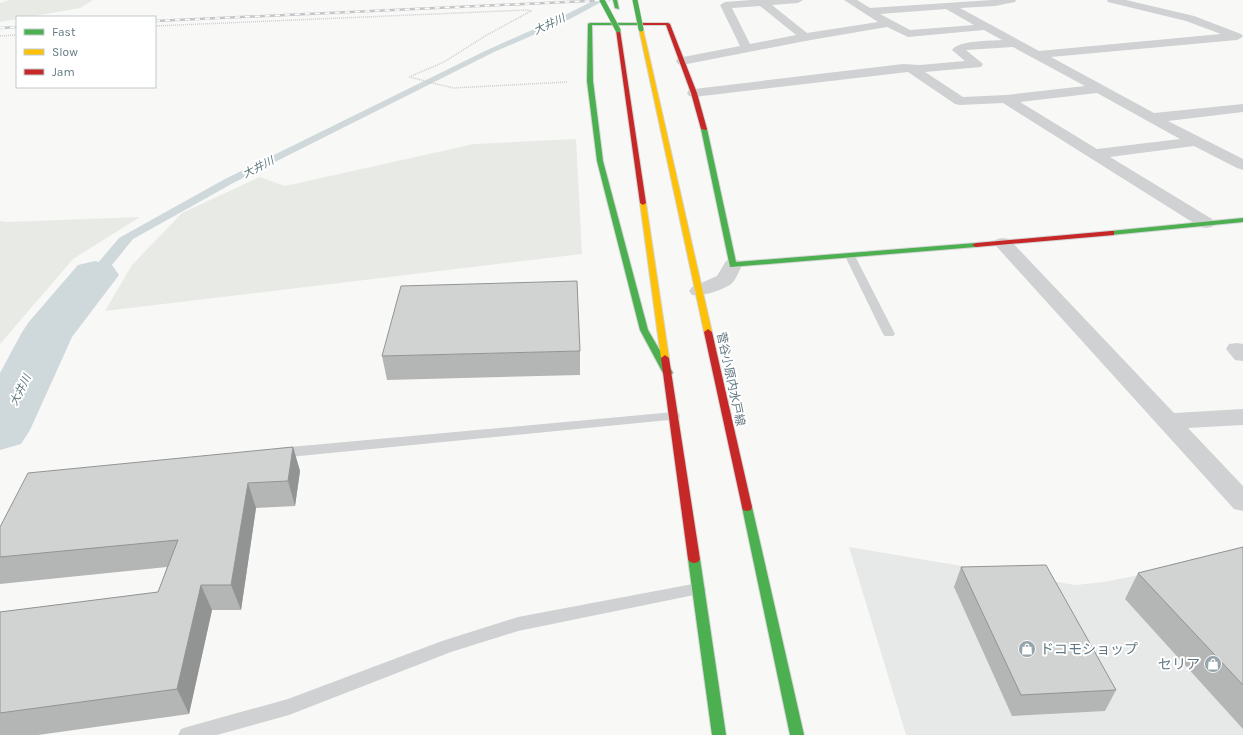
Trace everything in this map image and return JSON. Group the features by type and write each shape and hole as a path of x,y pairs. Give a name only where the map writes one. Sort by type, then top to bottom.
{"main road":[{"path":"602,0 618,30"},
{"path":"615,0 618,30 719,735"},
{"name":"菅谷小原内水戸線","path":"635,0 797,735"},
{"name":"菅谷小原内水戸線","path":"641,29 645,0"},
{"path":"668,373 644,330 600,161 590,81 590,24 668,24 694,93 706,136 733,265 1003,243 1243,220"}],"street":[{"path":"747,49 725,5 798,0"},
{"path":"849,0 908,34 985,26"},
{"path":"869,11 995,3 1011,0"},
{"path":"1112,0 1190,18 1240,37"},
{"path":"763,3 804,37"},
{"path":"948,6 1152,118 1196,141 1240,161"},
{"path":"682,61 804,37 890,23"},
{"path":"1037,55 1240,37"},
{"path":"694,93 895,69 920,69 977,64 958,50 963,47 1014,43"},
{"path":"910,68 960,101 1006,99 1098,89"},
{"path":"1006,99 1206,223"},
{"path":"1152,118 1243,108"},
{"path":"1095,154 1196,141"},
{"path":"1003,243 1243,502"},
{"path":"699,291 724,280 733,265"},
{"path":"1168,421 1243,417"}],"lane":[{"path":"850,256 889,334"},
{"path":"263,454 674,416"},
{"path":"187,735 289,707 448,646 518,624 585,610 698,590"}],"path":[{"path":"156,26 511,9 527,10 530,11 485,36 444,62 409,77 453,88 520,83 590,81"},
{"path":"0,36 16,35"}],"shaded area":[{"path":"9,0 93,0 80,8 35,16 16,16 16,19 0,22 0,3"},
{"path":"576,139 582,254 105,311 132,265 182,213 260,177 285,186 474,144"},
{"path":"140,217 73,259 0,344 0,221"},
{"path":"849,547 1075,585 1104,582 1243,554 1243,735 906,735"}],"water":[{"path":"595,0 605,0 570,19 494,52 235,182 133,239 56,334 37,335 119,238 225,179 485,51"}],"building":[{"path":"577,281 580,351 382,356 401,286"},
{"path":"293,447 288,481 248,483 231,585 201,585 177,689 0,713 0,612 158,592 178,540 0,557 0,527 28,473"},
{"path":"1243,547 1243,685 1138,573"},
{"name":"ドコモショップ","path":"1046,565 1116,690 1021,695 961,567"}],"waterway":[{"name":"大井川","path":"0,430 47,334 95,275"}],"railway":[{"path":"156,21 609,0"},
{"path":"0,28 16,27"}],"traffic: fast":[{"path":"602,0 618,30"},
{"path":"615,0 617,8"},
{"path":"635,0 641,29"},
{"path":"642,24 590,24 590,81 600,161 644,330 668,373"},
{"path":"704,129 733,265 976,245"},
{"path":"1111,233 1243,220"},
{"path":"747,507 797,735"},
{"path":"694,559 719,735"}],"traffic: slow":[{"path":"641,29 708,332"},
{"path":"643,203 665,358"}],"traffic: jam":[{"path":"642,24 668,24 694,93 704,129"},
{"path":"618,30 643,203"},
{"path":"976,245 1111,233"},
{"path":"708,332 747,507"},
{"path":"665,358 694,559"}],"place":[{"name":"ドコモショップ","path":"1027,649"},
{"name":"セリア","path":"1213,664"}]}
